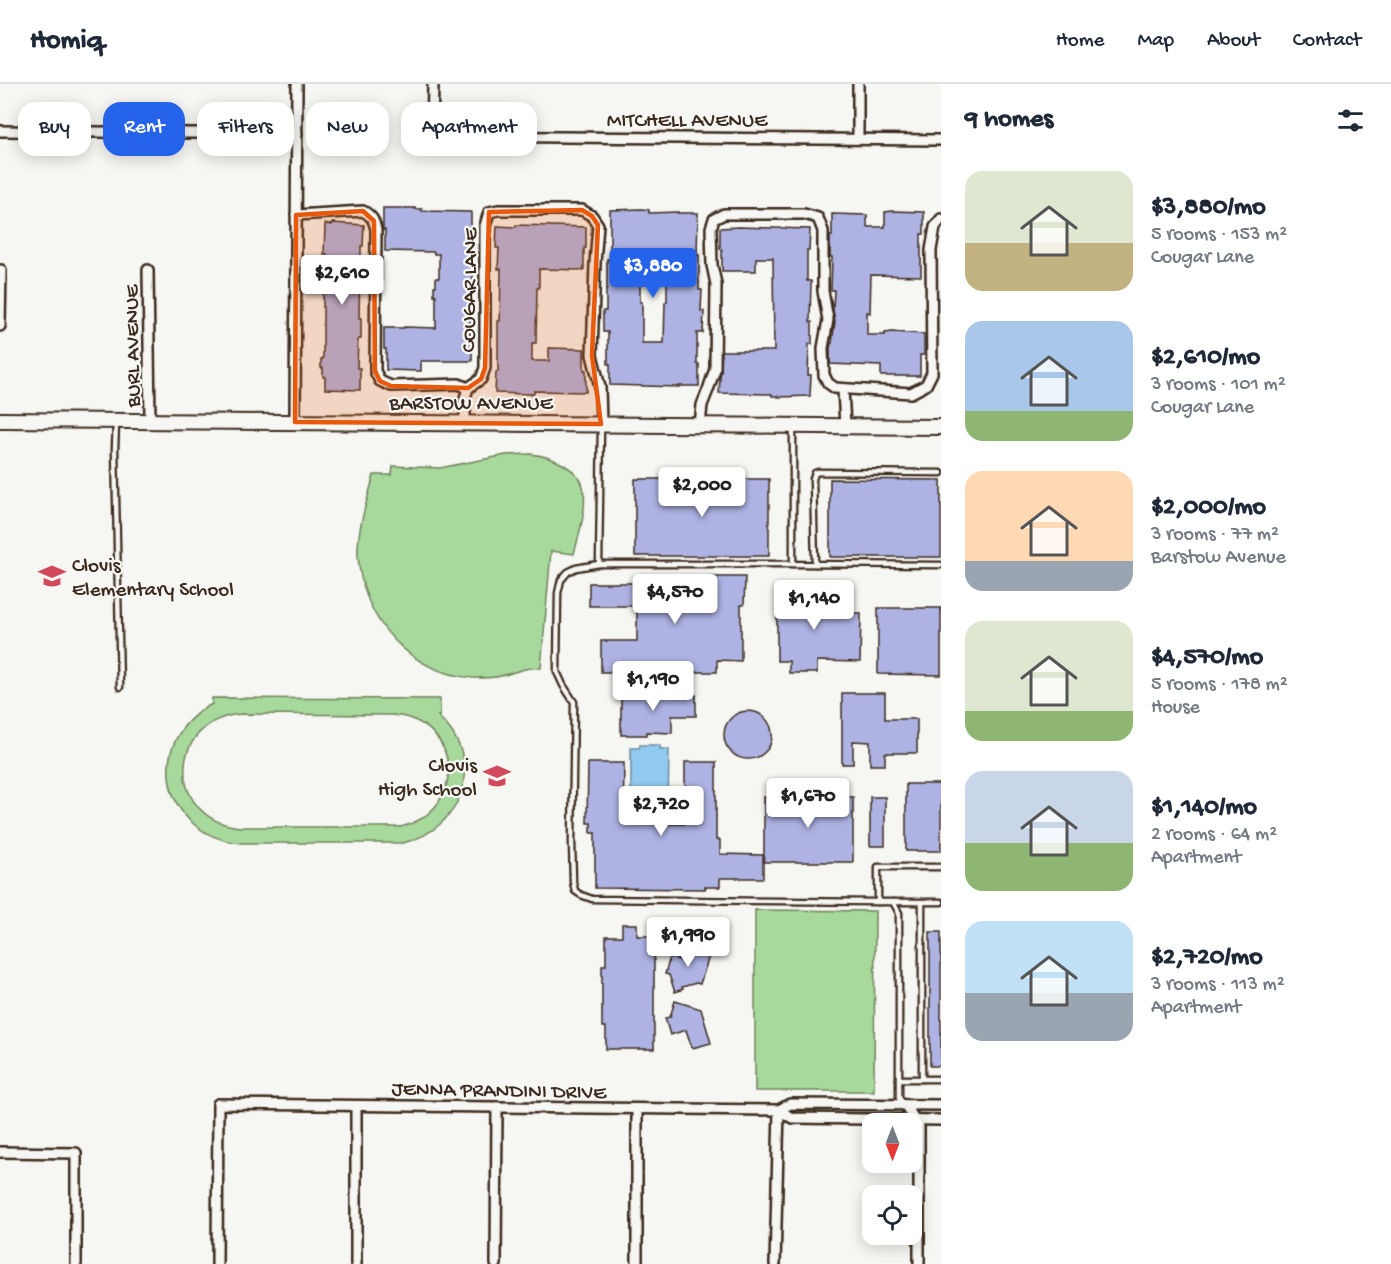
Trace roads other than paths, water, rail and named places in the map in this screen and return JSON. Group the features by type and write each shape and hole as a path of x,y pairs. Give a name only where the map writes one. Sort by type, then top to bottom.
{"street":[{"path":"295,422 297,84"},
{"name":"MITCHELL AVENUE","path":"433,84 432,136 941,140"},
{"path":"858,84 858,138"},
{"path":"0,131 297,134"},
{"name":"COUGAR LANE","path":"468,388 482,379 485,368 485,226 489,212 498,210 582,210 592,216 598,225 592,355 600,387 601,424"},
{"path":"296,215 363,211 370,215 376,230 375,371 380,381 391,386 459,384 468,388 465,398 465,423"},
{"path":"700,425 702,405 715,369 716,284 712,265 711,228 714,219 724,214 804,214 818,218 823,231 823,291 828,320 823,348 824,375 828,383 835,388 843,389 910,393 926,386 932,373 931,250 935,228 941,219"},
{"path":"0,326 2,270"},
{"name":"BURL AVENUE","path":"148,270 150,421"},
{"path":"843,389 845,426"},
{"name":"BARSTOW AVENUE","path":"0,420 941,427"},
{"name":"JENNA PRANDINI DRIVE","path":"217,1264 218,1104 779,1110 790,1104 941,1105"},
{"path":"905,1105 910,1113"},
{"path":"356,1106 356,1264"},
{"path":"496,1264 497,1107"},
{"path":"637,1109 637,1264"},
{"path":"776,1264 779,1110"},
{"name":"JENNA PRANDINI DRIVE","path":"779,1110 792,1118 862,1119"},
{"name":"JENNA PRANDINI DRIVE","path":"922,1120 941,1120"},
{"path":"0,1152 76,1153 76,1264"},
{"path":"918,1264 919,1173"}],"lane":[{"path":"116,420 120,687"},
{"path":"598,564 601,424"},
{"path":"793,426 793,564"},
{"path":"815,564 813,479 815,473 941,473"},
{"path":"941,565 598,564 576,568 568,572 561,580 558,593 557,672 562,685 574,702 573,882 575,891 581,895 592,899 941,903"},
{"path":"878,902 878,867 941,867"},
{"path":"893,902 899,913 899,1098 905,1105"},
{"path":"922,902 922,1079"},
{"path":"899,1079 941,1079"}],"water":[{"path":"640,745 660,745 660,749 669,749 668,815 631,815 631,748 639,748"}],"place":[{"name":"Clovis Elementary School","path":"52,576"},
{"name":"Clovis High School","path":"497,776"}]}
